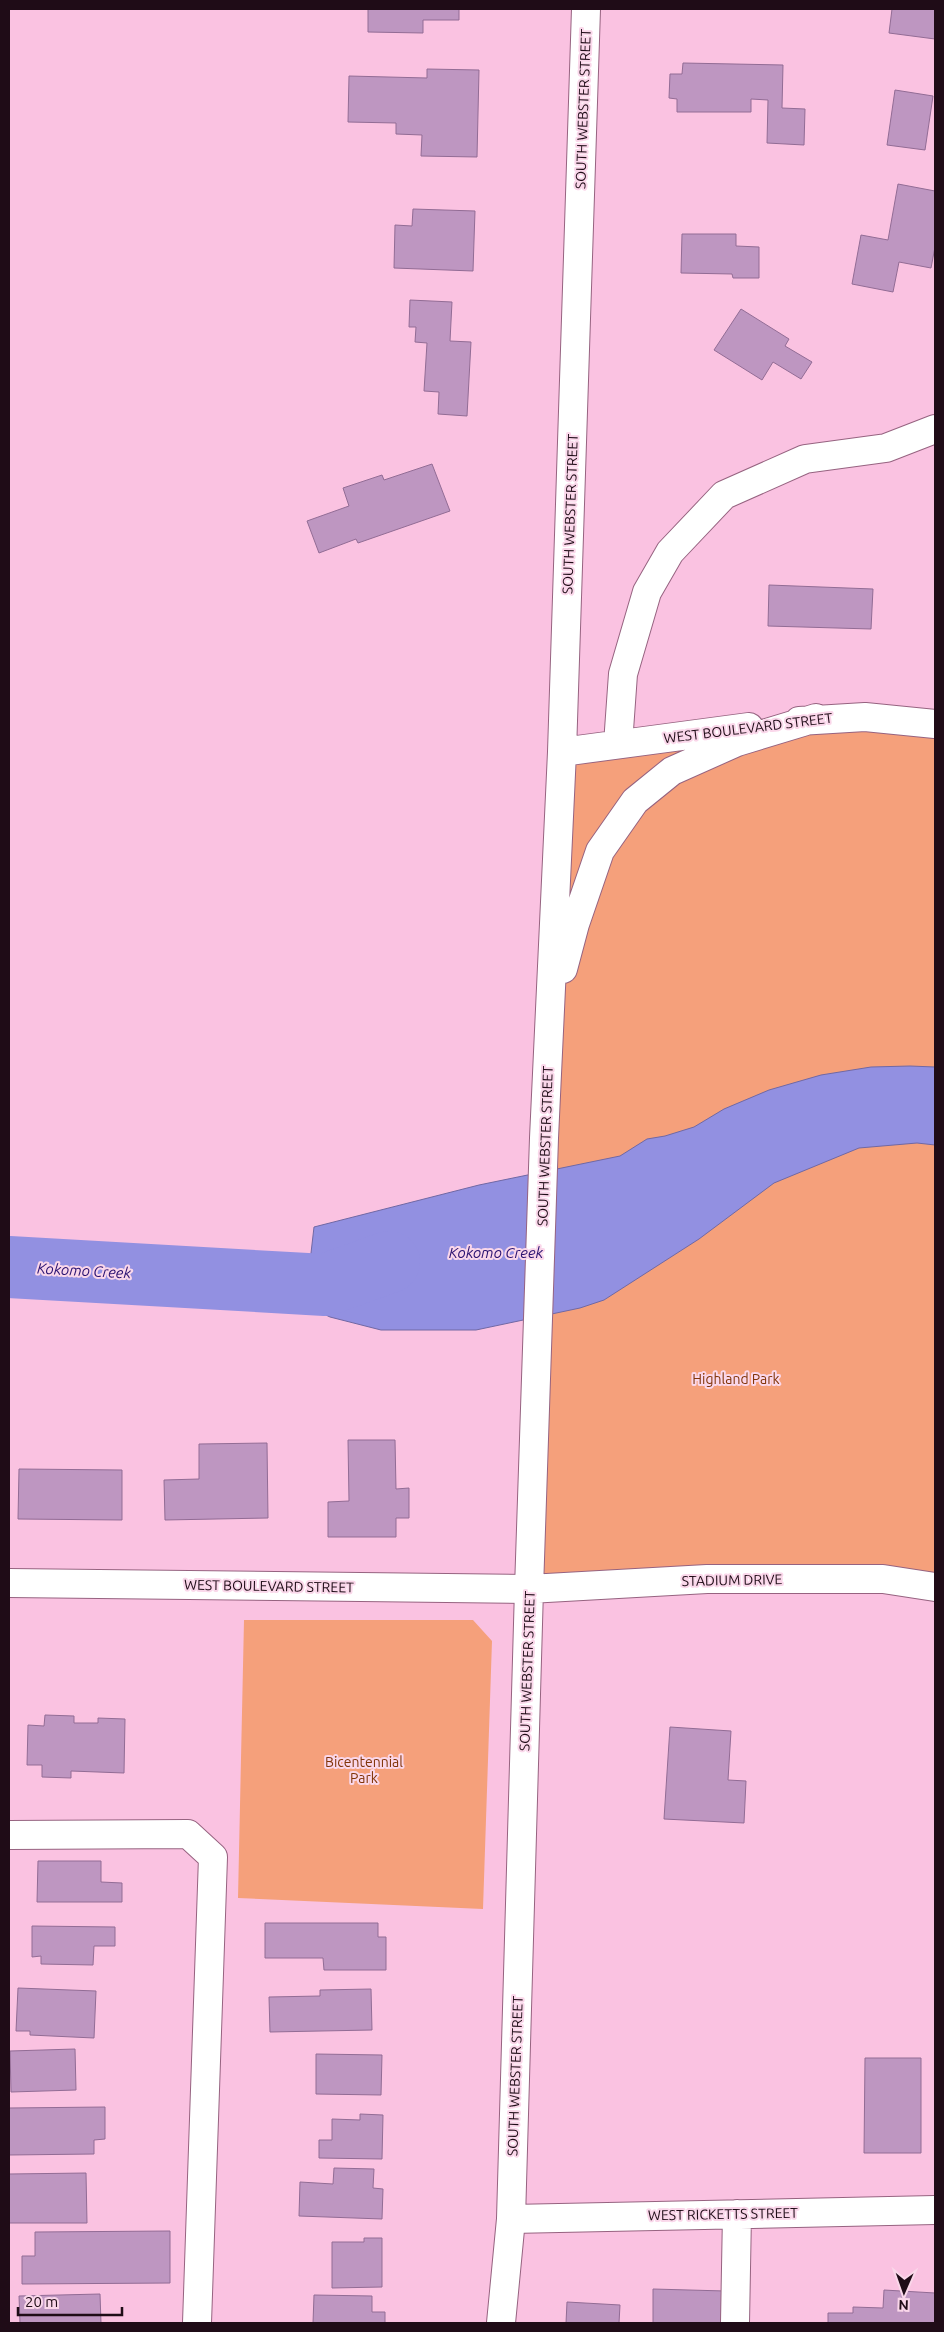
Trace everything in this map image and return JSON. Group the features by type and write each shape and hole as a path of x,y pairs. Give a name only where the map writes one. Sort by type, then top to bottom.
{"street":[{"name":"SOUTH WEBSTER STREET","path":"501,2323 512,2219 529,1589 539,1355 544,1152 562,752 586,9"},
{"path":"618,744 624,674 648,592 670,552 724,495 805,460 886,448 935,429"},
{"name":"WEST BOULEVARD STREET","path":"562,752 816,718 865,717 935,724"},
{"name":"SOUTH WEBSTER STREET","path":"550,1018 575,924 600,851 635,801 672,771 680,767 737,742 816,718"},
{"name":"STADIUM DRIVE","path":"529,1589 707,1579 883,1579 935,1587"},
{"name":"WEST BOULEVARD STREET","path":"9,1583 529,1589"},
{"path":"9,1835 188,1834 213,1857 197,2323"},
{"name":"WEST RICKETTS STREET","path":"512,2219 935,2210"},
{"path":"735,2323 737,2214"}],"green space":[{"name":"Highland Park","path":"935,724 935,1587 529,1589 562,752"},
{"name":"Bicentennial Park","path":"244,1620 473,1620 492,1641 483,1909 238,1898"}],"water":[{"name":"Kokomo Creek","path":"871,1067 935,1067 935,1145 917,1143 859,1148 774,1183 699,1239 604,1300 580,1308 476,1330 381,1330 330,1317 305,1305 314,1227 479,1185 620,1156 647,1139 665,1136 694,1127 724,1109 769,1090 821,1075"}],"building":[{"path":"368,9 459,9 459,20 423,20 423,33 368,32"},
{"path":"892,9 935,9 935,39 889,33"},
{"path":"683,63 783,65 782,108 805,109 804,145 767,143 768,100 751,99 751,112 677,112 677,99 669,98 670,74 682,74"},
{"path":"427,69 479,70 477,157 421,156 422,135 396,134 396,123 348,122 349,76 427,78"},
{"path":"895,90 933,96 925,150 887,145"},
{"path":"898,184 935,191 935,247 931,268 899,262 893,292 852,284 861,235 888,240"},
{"path":"413,209 475,211 473,271 394,268 395,225 412,226"},
{"path":"682,234 736,234 736,246 759,247 759,278 733,278 732,274 681,273"},
{"path":"410,300 452,302 450,341 471,342 467,416 438,414 439,392 424,391 427,343 415,342 416,327 409,327"},
{"path":"741,309 789,339 785,346 812,362 801,379 773,362 762,380 714,350"},
{"path":"432,464 450,511 358,543 356,539 319,553 307,521 349,506 343,488 382,475 384,480"},
{"path":"769,585 873,589 871,629 768,626"},
{"path":"348,1440 395,1440 396,1489 409,1488 409,1518 396,1518 396,1537 328,1537 328,1502 349,1501"},
{"path":"267,1443 268,1518 165,1520 164,1480 199,1479 199,1444"},
{"path":"19,1469 122,1470 122,1520 18,1519"},
{"path":"45,1715 74,1716 74,1723 98,1723 98,1718 125,1719 124,1773 71,1771 71,1778 42,1777 42,1765 27,1765 28,1725 44,1726"},
{"path":"670,1727 731,1731 728,1780 746,1781 744,1823 664,1819"},
{"path":"38,1861 101,1861 101,1882 122,1883 122,1902 37,1902"},
{"path":"265,1923 378,1923 378,1937 386,1937 386,1970 324,1970 323,1958 265,1958"},
{"path":"32,1926 115,1927 115,1946 94,1946 93,1965 41,1964 41,1956 32,1957"},
{"path":"18,1988 96,1991 94,2038 30,2035 30,2031 16,2031"},
{"path":"371,1989 372,2030 270,2032 269,1997 320,1996 320,1990"},
{"path":"75,2049 76,2090 11,2092 10,2051"},
{"path":"316,2054 382,2055 381,2095 316,2094"},
{"path":"865,2058 921,2058 921,2153 864,2153"},
{"path":"105,2107 105,2139 94,2140 94,2154 9,2155 9,2108"},
{"path":"360,2114 383,2115 382,2159 319,2158 319,2140 332,2140 332,2119 360,2120"},
{"path":"334,2168 374,2169 373,2188 383,2189 382,2219 299,2216 300,2182 333,2184"},
{"path":"86,2173 87,2223 9,2223 9,2174"},
{"path":"170,2231 170,2283 22,2284 22,2256 35,2256 35,2232"},
{"path":"364,2238 382,2238 382,2287 332,2288 332,2242 364,2242"},
{"path":"653,2289 725,2291 725,2323 653,2323"},
{"path":"884,2290 935,2293 935,2323 828,2323 828,2313 853,2313 853,2307 883,2308"},
{"path":"100,2294 101,2323 20,2323 19,2296"},
{"path":"314,2295 372,2296 372,2312 385,2312 385,2323 313,2323"},
{"path":"567,2302 620,2305 619,2323 566,2323"}],"waterway":[{"name":"Kokomo Creek","path":"9,1267 325,1285 389,1262"}]}
